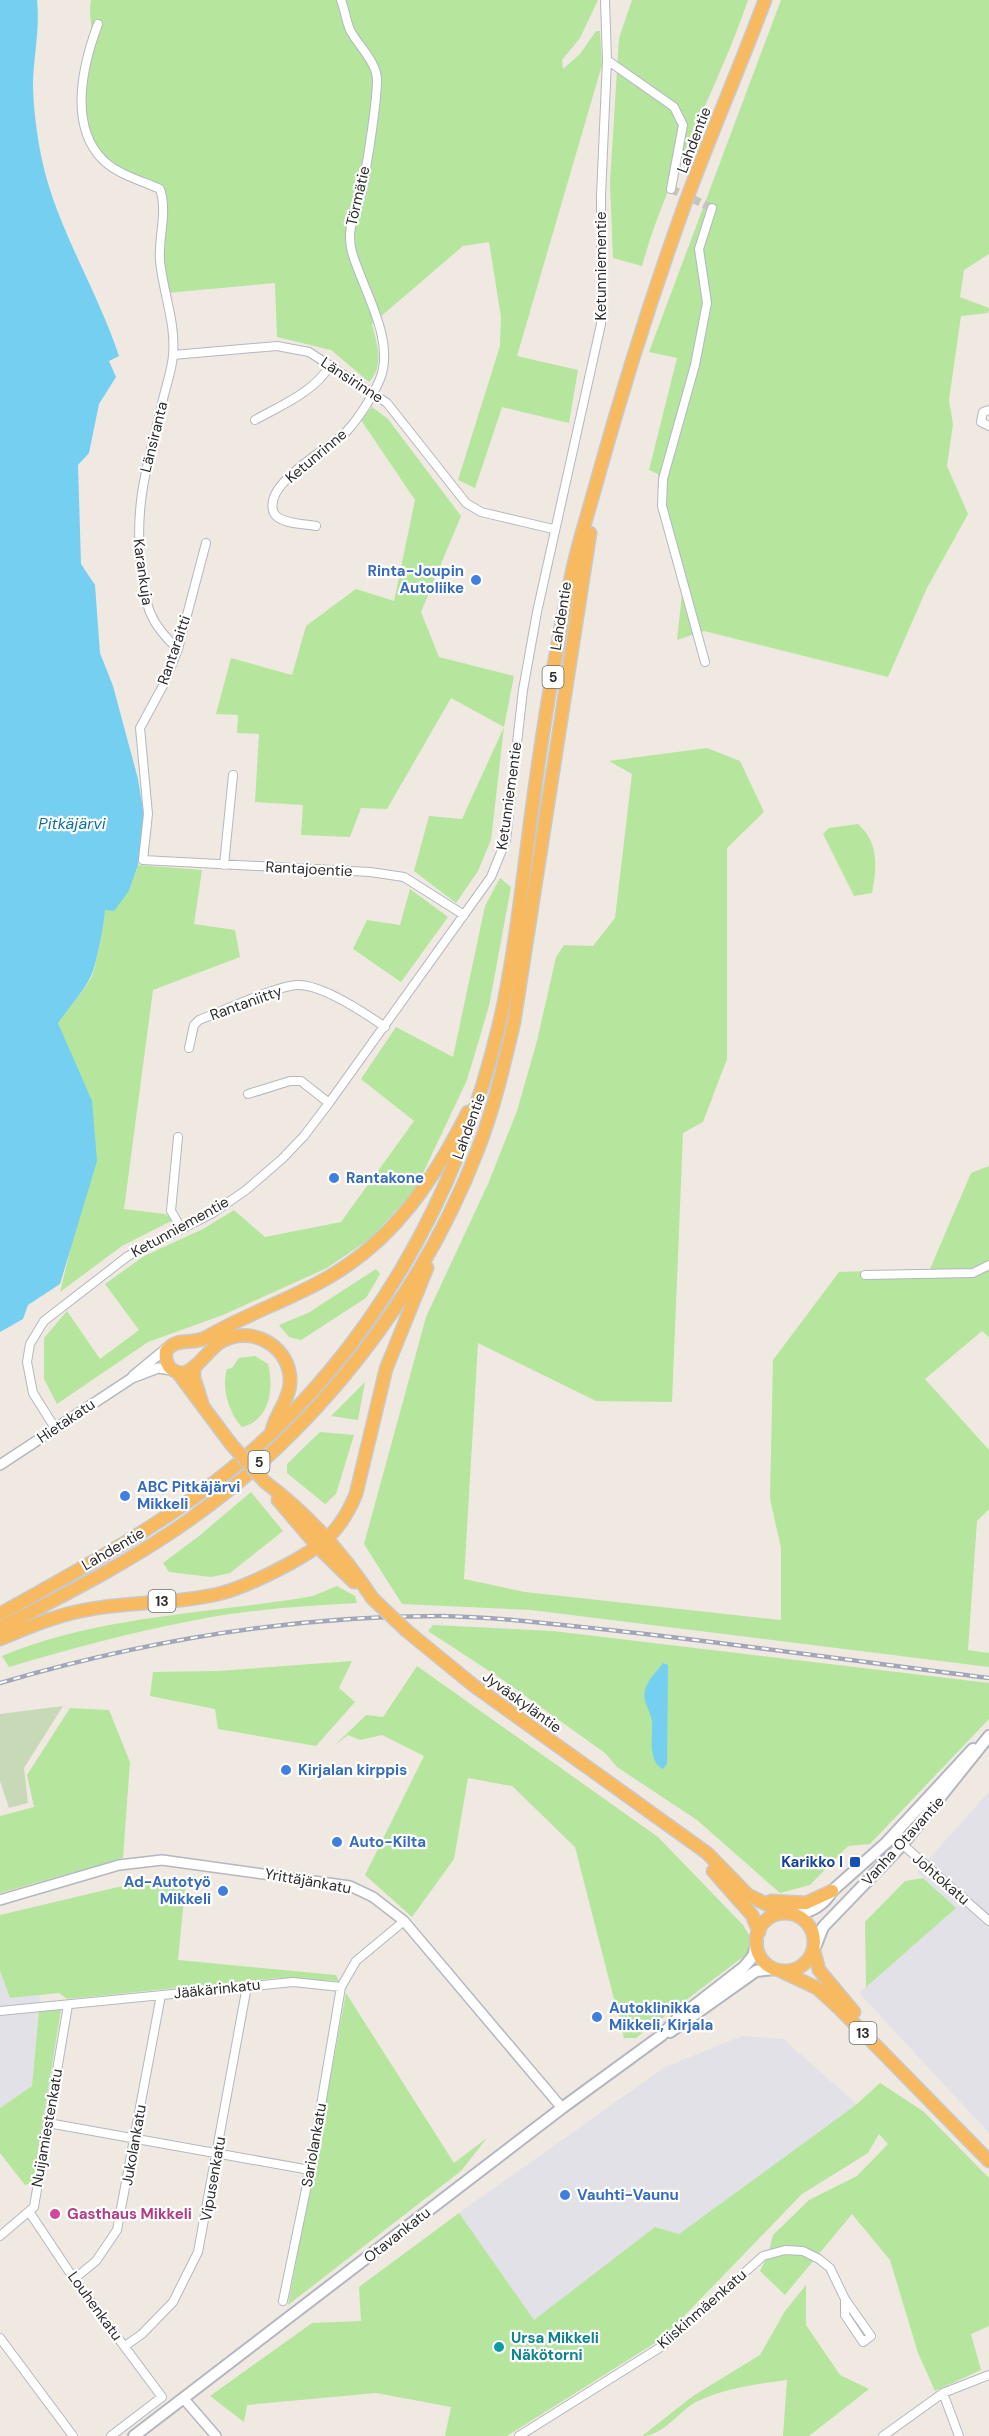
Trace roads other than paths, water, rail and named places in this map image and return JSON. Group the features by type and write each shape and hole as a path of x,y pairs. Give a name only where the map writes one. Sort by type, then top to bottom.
{"highway":[{"name":"Lahdentie","path":"0,1614 168,1515 228,1472 271,1434 340,1357 377,1308 408,1259 433,1213 463,1147 485,1079 500,1018 517,928 546,716 573,566 644,321 687,199 765,0"},
{"name":"Lahdentie","path":"0,1628 162,1538 227,1490 274,1449 317,1406 349,1369 410,1284 447,1220 478,1149 500,1085 514,1022 580,587 611,430"},
{"path":"271,1434 290,1384 288,1367 280,1352 259,1337 241,1335 222,1341 195,1365 175,1372 165,1358 176,1343 202,1340 310,1287 349,1264 377,1242 402,1218 433,1178 485,1079"},
{"path":"323,1543 337,1531 349,1512 356,1494 386,1369 447,1220"},
{"path":"176,1343 188,1342 196,1350 195,1365"},
{"name":"Jyväskyläntie","path":"195,1365 194,1378 202,1404"},
{"name":"Jyväskyläntie","path":"175,1372 231,1444 265,1482 374,1599 407,1631 473,1685 707,1853 756,1901 782,1912"},
{"name":"13","path":"0,1639 53,1618 88,1609 220,1593 258,1580 323,1543"},
{"name":"Jyväskyläntie","path":"661,1819 739,1899 752,1915 758,1938"},
{"path":"740,1886 772,1902 783,1904 806,1903 832,1892"},
{"path":"797,1915 782,1912 766,1919 758,1938 762,1959 779,1971 804,1966 815,1948"},
{"name":"13","path":"797,1915 811,1930 816,1965 908,2078"},
{"name":"13","path":"779,1971 817,1988 989,2161"}],"main road":[{"name":"Vanha Otavantie","path":"797,1915 815,1909 893,1836 944,1778 989,1735"},
{"name":"Vanha Otavantie","path":"815,1948 829,1920 902,1845 989,1735"},
{"name":"Otavankatu","path":"134,2436 562,2108 662,2035 677,2019 744,1967 753,1956 758,1938"},
{"name":"Otavankatu","path":"662,2035 677,2029 756,1971 779,1971"}],"street":[{"name":"Törmätie","path":"341,0 351,31 371,62 378,80 362,189 349,229 352,252 364,280 380,334 383,366 372,393"},
{"name":"Ketunniementie","path":"55,1428 33,1393 27,1362 30,1344 44,1321 128,1256 213,1213 246,1190 304,1136 385,1027 490,877 506,840 524,690 553,529 601,324 601,196 607,60 605,0"},
{"name":"Länsiranta","path":"98,24 92,39 81,105 87,136 103,160 160,189 164,201 160,261 169,305 173,355 145,472 138,520"},
{"path":"607,60 674,107 682,125 671,189"},
{"path":"705,662 662,506 663,479 695,365 707,303 699,249 712,208"},
{"name":"Länsirinne","path":"173,355 277,346 309,352 394,410 466,503 481,512 553,529"},
{"path":"255,420 318,381 330,365"},
{"name":"Ketunrinne","path":"316,526 280,520 274,514 273,504 281,486 290,474 339,439 372,393"},
{"path":"989,410 983,412 981,422 989,426"},
{"name":"Karankuja","path":"138,520 145,605 167,639 178,649"},
{"name":"Rantaraitti","path":"143,860 148,814 140,728 165,682 178,649 206,543"},
{"path":"224,864 233,775"},
{"name":"Rantajoentie","path":"143,860 404,877 464,915"},
{"name":"Rantaniitty","path":"189,1048 194,1025 199,1020 297,985 317,990 353,1006 385,1027"},
{"path":"248,1094 296,1080 301,1081 329,1103"},
{"path":"178,1137 171,1211 177,1221 178,1230"},
{"path":"864,1275 974,1273 989,1265"},
{"name":"Hietakatu","path":"132,1378 139,1368 176,1343"},
{"name":"Hietakatu","path":"0,1465 132,1378 158,1368 175,1372"},
{"name":"Johtokatu","path":"893,1836 989,1921"},
{"name":"Yrittäjänkatu","path":"0,1900 119,1865 162,1860 350,1886 373,1897 404,1921 562,2108"},
{"path":"341,1987 356,1961 404,1921"},
{"name":"Jääkärinkatu","path":"0,2011 293,1982 341,1987"},
{"name":"Vipusenkatu","path":"125,2346 161,2317 188,2277 205,2225 247,1986"},
{"name":"Sariolankatu","path":"283,2301 310,2170 341,1987"},
{"name":"Jukolankatu","path":"74,2278 96,2262 117,2230 162,1995"},
{"name":"Nuijamiestenkatu","path":"30,2213 34,2207 68,2005"},
{"path":"48,2123 310,2170"},
{"path":"0,2236 30,2213"},
{"name":"Louhenkatu","path":"30,2213 74,2278 162,2397 111,2436"},
{"name":"Kiiskinmäenkatu","path":"519,2436 664,2345 763,2256 802,2251 819,2259 830,2268 845,2299 871,2336 863,2342 846,2315 845,2299"},
{"path":"0,2338 73,2436"},
{"path":"884,2436 943,2393 989,2375"},
{"path":"943,2393 959,2436"},
{"path":"184,2399 216,2436"}],"water":[{"name":"Pitkäjärvi","path":"0,0 37,0 38,21 33,92 42,160 57,210 119,356 109,361 116,377 99,404 89,453 78,465 81,564 95,585 100,653 113,686 138,779 145,822 138,865 129,891 114,911 105,910 100,943 91,976 58,1023 92,1101 97,1161 60,1284 28,1305 23,1319 0,1332"},
{"path":"663,1663 668,1665 667,1764 663,1769 653,1755 652,1722 644,1695 648,1683"}],"tunnel":[{"path":"671,189 712,208"}],"railway":[{"path":"0,1683 108,1655 217,1634 328,1621 440,1616 504,1619 610,1630 989,1678"}],"place":[{"name":"Rinta-Joupin Autoliike","path":"476,580"},
{"name":"Rantakone","path":"334,1178"},
{"name":"ABC Pitkäjärvi Mikkeli","path":"125,1496"},
{"name":"Kirjalan kirppis","path":"286,1770"},
{"name":"Auto-Kilta","path":"337,1842"},
{"name":"Karikko I","path":"855,1862"},
{"name":"Ad-Autotyö Mikkeli","path":"223,1891"},
{"name":"Autoklinikka Mikkeli, Kirjala","path":"597,2017"},
{"name":"Vauhti-Vaunu","path":"565,2195"},
{"name":"Gasthaus Mikkeli","path":"55,2214"},
{"name":"Ursa Mikkeli Näkötorni","path":"499,2347"}]}
